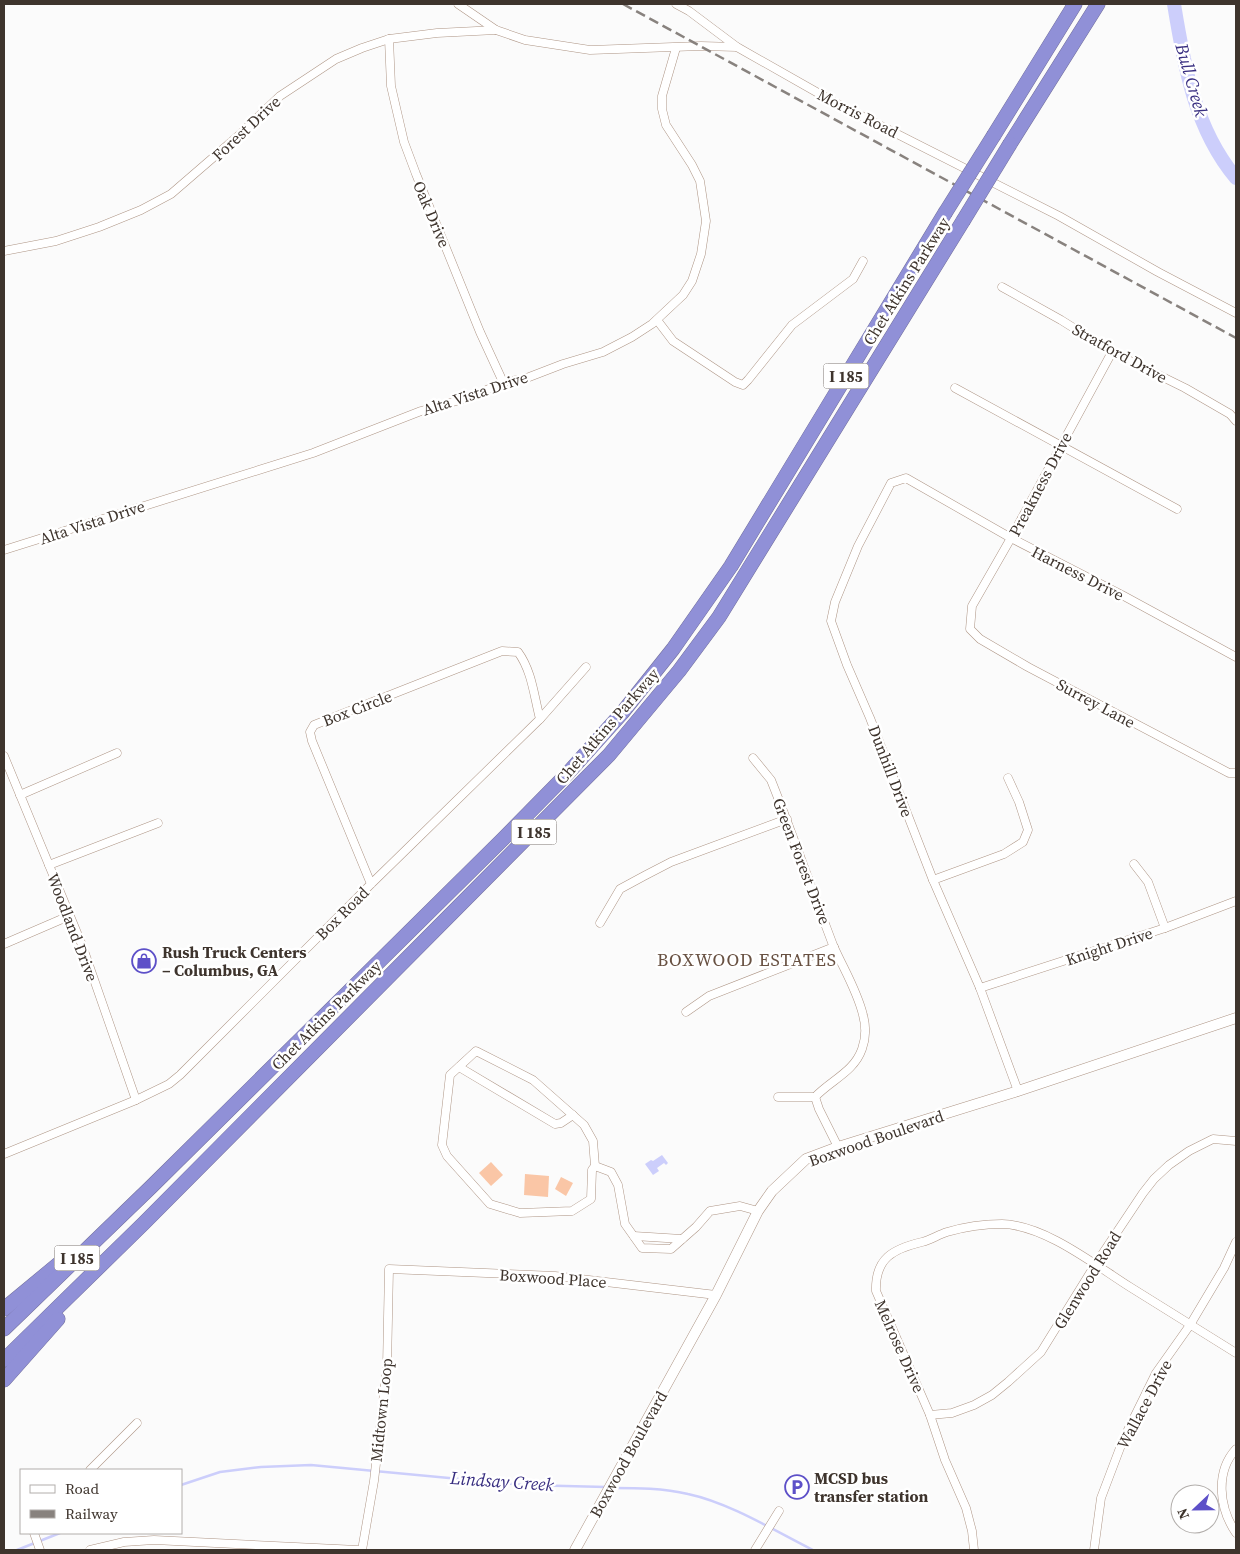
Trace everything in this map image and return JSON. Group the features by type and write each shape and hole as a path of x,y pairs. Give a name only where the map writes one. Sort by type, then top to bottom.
{"highway":[{"name":"Chet Atkins Parkway","path":"4,1329 151,1187 503,839 568,773 622,713 673,650 731,566 945,213 1075,4"},
{"name":"Chet Atkins Parkway","path":"4,1360 144,1223 609,755 679,672 719,617 1098,4"},
{"path":"4,1309 151,1187"},
{"path":"4,1380 144,1223"}],"street":[{"name":"Morris Road","path":"458,4 496,30 525,40 590,50 701,46 737,47 834,102 1059,216 1158,272 1236,313"},
{"path":"676,4 689,11 737,47"},
{"name":"Forest Drive","path":"4,251 56,241 99,227 141,210 171,194 237,138 280,96 336,59 390,39 437,33 496,30"},
{"name":"Oak Drive","path":"390,39 391,86 404,142 480,332 503,382"},
{"name":"Alta Vista Drive","path":"4,550 313,452 421,410 474,396 503,382 524,379 563,364 603,352 632,337 657,320 682,295 692,281 701,254 706,221 700,181 666,124 662,110 662,96 676,48"},
{"path":"657,320 673,340 742,385 792,325 853,279 863,261"},
{"name":"Stratford Drive","path":"1002,287 1061,320 1112,352 1185,388 1230,414 1236,421"},
{"name":"Preakness Drive","path":"971,618 972,606 1112,352"},
{"path":"955,388 1177,508"},
{"name":"Dunhill Drive","path":"920,486 906,478 891,483 858,546 835,602 831,621 933,880 980,988 1018,1091"},
{"name":"Harness Drive","path":"920,486 1011,538 1122,595 1236,657"},
{"name":"Surrey Lane","path":"971,618 970,628 980,639 1028,667 1229,774 1236,774"},
{"name":"Box Circle","path":"371,884 312,742 310,732 314,725 502,651 518,652 525,662 540,719"},
{"name":"Box Road","path":"4,1154 136,1100 169,1084 180,1075 371,884 540,719 586,667"},
{"path":"20,795 117,753"},
{"name":"Woodland Drive","path":"4,756 108,1016 136,1100"},
{"name":"Green Forest Drive","path":"753,758 771,780 834,947 856,994 863,1015 865,1038 857,1060 850,1069 822,1089 815,1097"},
{"path":"933,880 1004,854 1023,842 1028,830 1019,802 1008,778"},
{"path":"600,923 620,889 670,862 787,819"},
{"path":"49,866 158,823"},
{"path":"1134,864 1148,882 1165,928"},
{"name":"Knight Drive","path":"980,988 1165,928 1236,901"},
{"path":"4,944 69,916"},
{"path":"686,1012 709,996 834,947"},
{"name":"Boxwood Boulevard","path":"575,1550 716,1294 758,1211 772,1191 806,1159 1236,1018"},
{"path":"476,1051 533,1080 573,1115 584,1125 593,1141 595,1166 592,1170 591,1199 572,1212 520,1213 490,1204 447,1156 442,1145 450,1075 476,1051"},
{"path":"459,1067 555,1124 561,1123 573,1115"},
{"path":"778,1097 815,1097 838,1147"},
{"name":"Glenwood Road","path":"930,1415 952,1413 974,1405 992,1395 1008,1382 1041,1352 1094,1264 1154,1179 1169,1165 1189,1151 1213,1139 1236,1141"},
{"path":"595,1166 611,1172 618,1185 625,1224 642,1248 672,1249 710,1211 740,1206 758,1211"},
{"name":"Melrose Drive","path":"974,1550 972,1531 966,1508 945,1460 930,1415 876,1291 879,1269 886,1259 904,1246 968,1227 1003,1224 1026,1228 1068,1247 1236,1353"},
{"path":"634,1236 682,1240"},
{"path":"654,1248 655,1238"},
{"name":"Wallace Drive","path":"1094,1550 1101,1498 1123,1440 1156,1373 1190,1325 1224,1268 1236,1242"},
{"name":"Boxwood Place","path":"389,1270 555,1276 716,1294"},
{"name":"Midtown Loop","path":"360,1550 374,1480 387,1367 389,1270"},
{"path":"91,1469 137,1423"},
{"path":"1236,1449 1226,1464 1222,1487 1225,1510 1236,1533"},
{"path":"755,1550 779,1511"},
{"path":"34,1534 40,1550"},
{"path":"90,1550 124,1542 154,1540 360,1550"}],"shaded area":[{"path":"491,1162 503,1175 491,1186 479,1173"},
{"path":"525,1174 549,1176 548,1197 524,1195"},
{"path":"561,1177 573,1183 566,1196 555,1189"}],"water":[{"path":"662,1155 668,1163 666,1165 664,1163 657,1168 659,1171 653,1175 645,1164"}],"waterway":[{"name":"Bull Creek","path":"1174,4 1193,96 1210,139 1236,178"},
{"name":"Lindsay Creek","path":"182,1485 220,1472 261,1467 311,1465 524,1485 606,1487"},
{"name":"Lindsay Creek","path":"612,1488 660,1489 704,1498 752,1518 813,1550"},
{"name":"Lindsay Creek","path":"17,1550 57,1534"}],"railway":[{"path":"623,4 1236,338"}],"place":[{"name":"Rush Truck Centers – Columbus, GA","path":"144,961"},
{"name":"MCSD bus transfer station","path":"797,1487"}],"district":[{"name":"BOXWOOD ESTATES","path":"747,959"}]}
